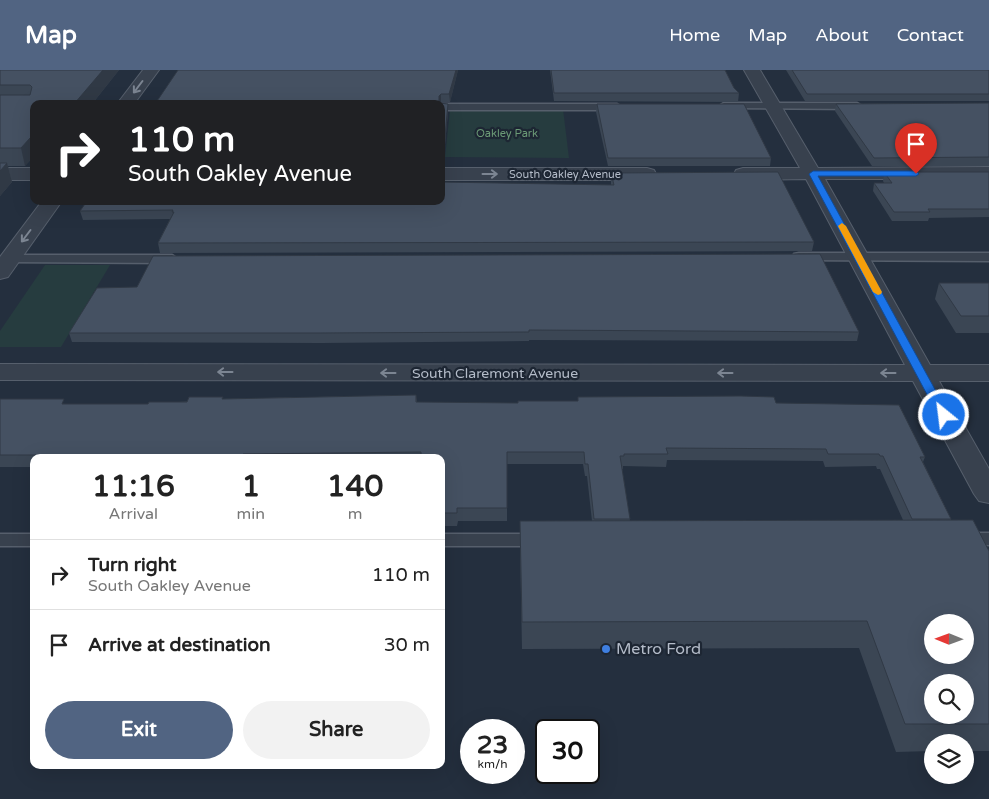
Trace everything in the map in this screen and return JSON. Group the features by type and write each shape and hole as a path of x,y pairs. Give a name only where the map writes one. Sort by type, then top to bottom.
{"street":[{"path":"128,100 150,70"},
{"path":"752,70 813,174 989,494"},
{"path":"728,174 989,173"},
{"path":"0,174 30,174"},
{"name":"South Oakley Avenue","path":"445,174 669,174"},
{"path":"5,265 49,205"},
{"name":"South Claremont Avenue","path":"0,372 989,373"}],"lane":[{"path":"445,107 627,106"},
{"path":"714,106 870,106"},
{"path":"790,257 989,256"},
{"path":"5,265 184,259"},
{"path":"944,539 989,539"},
{"path":"0,540 30,540"},
{"path":"445,540 560,540"}],"green space":[{"name":"Oakley Park","path":"563,109 569,158 445,157 450,110"},
{"path":"45,265 110,265 61,347 0,347 0,331"}],"building":[{"path":"0,70 103,70 77,100 30,100 30,138 21,148 0,148 0,95 30,95 32,87 30,85 0,85"},
{"path":"178,70 456,70 449,94 441,94 439,100 158,100"},
{"path":"551,70 725,70 734,88 739,93 554,93"},
{"path":"792,70 989,70 989,94 807,94"},
{"path":"989,103 989,157 874,158 836,104"},
{"path":"445,104 448,104 445,136"},
{"path":"597,104 744,104 771,158 608,158"},
{"path":"0,163 7,163 0,171"},
{"path":"778,172 814,242 158,243 174,212 172,212 173,210 80,211 84,205 445,205 445,182 614,185 611,173"},
{"path":"884,172 989,172 989,209 928,209 930,212 894,212 874,183 892,183"},
{"path":"820,254 859,332 529,330 529,332 69,333 97,288 137,287 153,256"},
{"path":"939,283 989,283 989,316 961,316"},
{"path":"416,395 416,402 518,403 518,401 578,401 578,397 741,396 774,397 776,403 899,405 925,457 920,457 951,519 912,519 883,456 879,454 828,454 826,449 666,448 668,454 624,454 624,456 620,456 630,519 594,519 588,464 585,464 584,452 507,452 507,508 457,508 457,513 445,513 445,454 421,454 421,452 0,455 0,399 64,399 62,404 148,404 149,402 187,402 189,397 223,397 222,399"},
{"name":"Metro Ford","path":"973,520 989,551 989,724 974,724 974,674 924,674 924,724 905,724 867,621 522,622 520,521"}],"slow traffic":[{"path":"842,226 878,292"}],"place":[{"name":"Metro Ford","path":"606,649"}],"route":[{"path":"916,174 813,174 944,415"}]}
